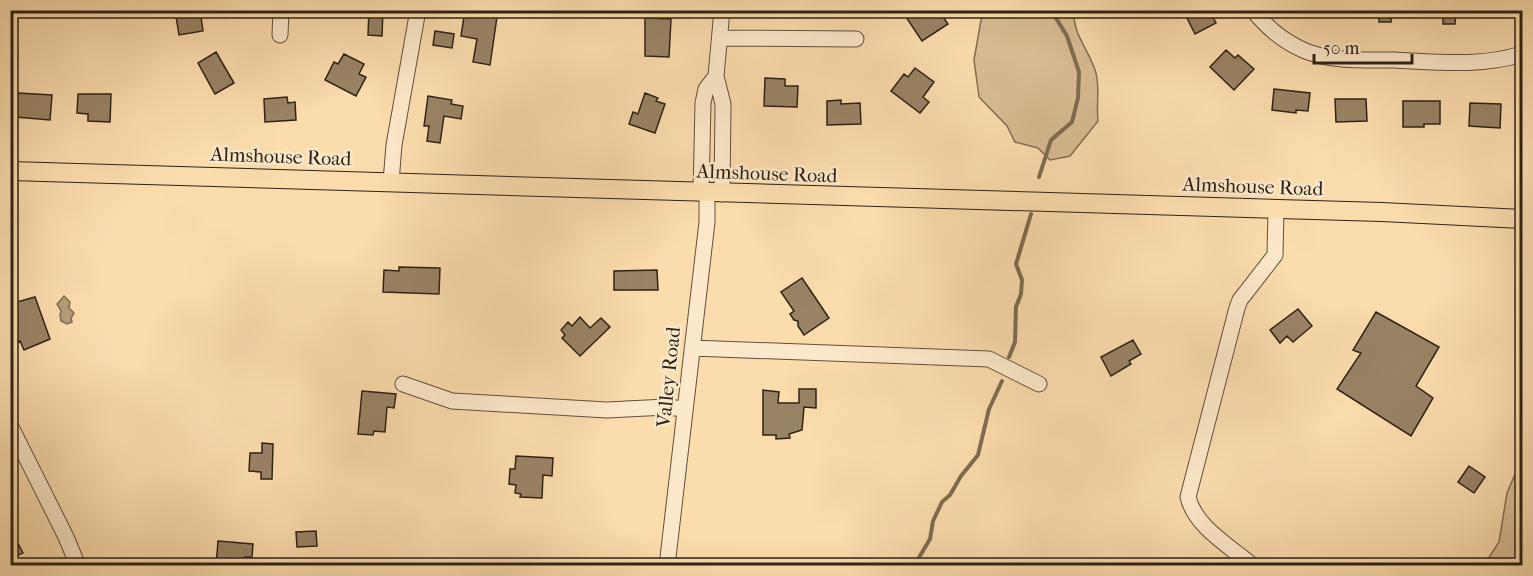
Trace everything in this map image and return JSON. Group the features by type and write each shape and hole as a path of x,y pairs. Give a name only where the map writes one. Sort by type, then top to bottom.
{"main road":[{"name":"Almshouse Road","path":"10,171 1276,209 1522,219"}],"street":[{"path":"280,35 281,10"},
{"path":"391,182 394,145 418,10"},
{"path":"710,193 723,104 716,76 722,10"},
{"path":"1253,10 1262,21 1286,41 1305,51 1332,58 1474,63 1498,61 1522,54"},
{"path":"720,38 856,39"},
{"path":"710,193 703,103 705,89 716,76"},
{"name":"Valley Road","path":"667,566 710,193"},
{"path":"1253,566 1197,519 1188,497 1237,308 1240,300 1275,255 1276,209"},
{"path":"692,348 988,359 1039,384"},
{"path":"403,384 452,401 607,410 685,408"},
{"path":"10,425 78,566"}],"shaded area":[{"path":"986,11 1074,11 1078,35 1096,73 1098,121 1070,156 1050,160 1038,148 1015,142 1007,126 979,97 974,60 981,20"},
{"path":"64,296 70,302 69,308 74,313 71,318 72,322 67,324 61,321 61,311 57,304"},
{"path":"1522,458 1522,565 1484,565 1499,542 1507,493"}],"building":[{"path":"175,10 200,10 203,31 179,35"},
{"path":"369,10 383,10 382,36 368,35"},
{"path":"465,10 498,10 490,65 473,62 477,39 461,36"},
{"path":"1183,10 1209,10 1216,23 1195,34"},
{"path":"1379,10 1392,10 1391,22 1379,22"},
{"path":"1443,10 1456,10 1455,24 1443,24"},
{"path":"902,11 939,11 948,24 922,41"},
{"path":"645,18 671,19 669,57 645,56"},
{"path":"435,31 454,34 452,48 433,45"},
{"path":"1226,50 1235,58 1238,55 1254,69 1234,90 1210,67"},
{"path":"216,52 234,83 215,94 198,63"},
{"path":"344,54 364,64 359,74 366,77 356,96 325,80 334,62 338,64"},
{"path":"915,68 934,82 923,97 929,102 920,113 891,91 904,74 908,77"},
{"path":"765,78 785,79 785,86 798,86 797,107 764,106"},
{"path":"1274,89 1310,93 1308,111 1296,110 1296,113 1272,110"},
{"path":"18,93 52,95 50,120 16,117"},
{"path":"645,93 658,98 656,101 665,104 655,133 629,124 633,112 638,114"},
{"path":"78,94 111,94 110,122 88,121 88,114 77,113"},
{"path":"428,96 452,100 451,104 463,106 461,119 444,116 440,143 427,141 429,126 424,126"},
{"path":"287,97 288,103 295,102 296,120 265,122 264,99"},
{"path":"1335,99 1366,99 1367,121 1336,122"},
{"path":"841,100 841,104 860,103 861,124 827,125 827,101"},
{"path":"1403,101 1440,101 1440,124 1403,127"},
{"path":"1470,103 1501,104 1500,128 1469,126"},
{"path":"399,267 440,268 439,294 383,292 384,270 399,271"},
{"path":"657,270 658,290 614,290 614,271"},
{"path":"802,278 829,318 804,335 798,326 798,321 794,320 790,314 794,311 781,292"},
{"path":"35,297 50,339 24,350 10,324 10,304"},
{"path":"1298,309 1312,326 1293,342 1287,336 1280,343 1270,330"},
{"path":"1376,312 1439,347 1416,386 1433,398 1411,436 1337,389 1361,353 1353,350"},
{"path":"580,317 590,328 601,318 610,327 580,356 562,338 565,335 561,330 568,322 572,326"},
{"path":"1133,340 1141,354 1129,361 1131,364 1111,376 1101,357"},
{"path":"799,389 816,389 816,408 804,407 802,430 789,434 790,438 776,439 776,435 763,435 763,390 779,392 778,403 799,403"},
{"path":"362,391 396,394 394,408 387,407 385,432 374,431 373,435 358,434"},
{"path":"262,443 273,444 272,479 261,479 261,472 249,471 250,453 262,453"},
{"path":"516,456 553,458 552,476 543,475 542,498 520,497 521,494 515,493 516,485 509,484 510,469 515,469"},
{"path":"1469,466 1485,477 1474,493 1458,482"},
{"path":"10,528 23,553 10,559"},
{"path":"316,531 317,546 297,547 296,532"},
{"path":"218,541 253,544 252,557 245,557 244,566 216,566"}],"waterway":[{"path":"1039,177 1051,140 1072,122 1078,98 1079,72 1067,36 1051,10"},
{"path":"1009,357 1015,342 1016,307 1021,294 1022,280 1016,264 1031,214"},
{"path":"914,566 930,539 933,521 942,502 950,495 961,476 978,455 989,409 1002,381"}]}
